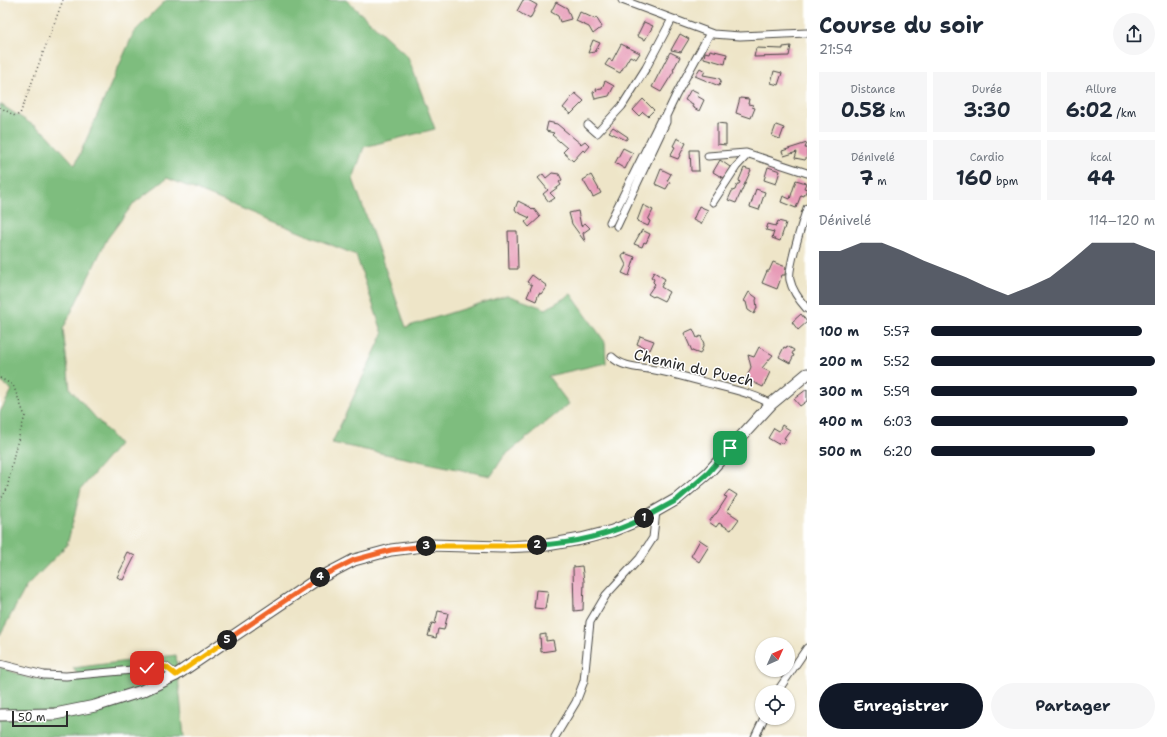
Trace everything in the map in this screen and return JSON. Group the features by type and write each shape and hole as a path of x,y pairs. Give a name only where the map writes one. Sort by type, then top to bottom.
{"main road":[{"path":"0,715 55,714 95,706 142,691 176,675 316,580 354,560 391,550 431,545 548,545 612,531 642,519 677,500 708,473 771,404 807,374"}],"street":[{"path":"622,0 710,33 740,36 807,33"},
{"path":"588,125 597,133 622,106 646,68 672,19"},
{"path":"610,222 660,121 666,116 710,33"},
{"path":"617,226 666,122 666,116"},
{"path":"713,202 736,167 748,154"},
{"path":"708,156 748,154 807,173"},
{"path":"807,208 792,259 789,279 799,299 807,309"},
{"name":"Chemin du Puech","path":"612,357 617,362 626,365 655,370 758,396 771,404"},
{"path":"555,737 576,702 584,681 590,622 606,594 640,558 652,538 656,512"},
{"path":"782,685 807,648"},
{"path":"0,664 44,675 66,676 166,667 176,675"},
{"path":"755,737 761,725"}],"path":[{"path":"0,107 15,116 20,114 63,0"},
{"path":"0,378 13,385 25,416 15,450 7,489 0,501"}],"green space":[{"path":"166,0 346,0 408,57 435,129 364,147 353,179 406,327 507,295 546,309 571,294 605,342 606,363 548,376 569,404 504,456 491,476 332,443 383,334 356,255 167,178 133,204 107,239 63,329 70,389 119,444 81,489 67,545 26,587 0,635 0,412 12,390 0,381 0,104 47,134 75,165 134,32"},
{"path":"176,655 184,737 0,737 0,667 29,678 81,680 73,668"}],"building":[{"path":"523,0 528,0 537,5 530,19 517,11"},
{"path":"556,2 567,8 571,19 560,22 558,16 551,12"},
{"path":"580,12 595,19 596,17 602,27 593,34 589,27 576,21"},
{"path":"644,22 653,26 645,40 637,36"},
{"path":"680,34 689,39 681,52 671,50"},
{"path":"593,40 600,43 595,52 588,53"},
{"path":"621,44 640,53 636,59 630,56 620,73 605,65 609,59 612,61"},
{"path":"791,46 789,56 754,57 756,48 783,49 783,47"},
{"path":"710,50 727,54 725,64 704,58 705,52 709,53"},
{"path":"670,52 680,57 673,70 674,71 661,92 652,87"},
{"path":"700,68 705,71 703,75 719,78 721,80 719,86 695,76"},
{"path":"774,71 782,73 778,85 771,83"},
{"path":"605,81 614,86 609,96 595,99 593,92 597,91 596,89 602,88"},
{"path":"691,89 699,93 697,96 704,100 699,111 692,107 693,104 685,100"},
{"path":"575,93 584,101 571,114 563,108"},
{"path":"740,98 749,99 748,104 753,105 752,107 755,108 751,118 736,113"},
{"path":"643,99 654,110 648,116 643,112 639,116 633,110"},
{"path":"548,122 557,124 581,144 585,141 590,146 585,152 583,150 573,161 563,152 567,148 552,135 554,133 546,131"},
{"path":"717,123 726,124 726,145 717,144"},
{"path":"776,125 784,128 780,139 772,136"},
{"path":"613,127 628,137 626,140 609,132"},
{"path":"677,138 686,143 678,159 670,156 675,147 673,146"},
{"path":"807,143 805,148 807,148 807,157 805,160 795,158 797,152 784,156 782,151"},
{"path":"623,148 633,153 625,169 615,163"},
{"path":"690,150 698,150 699,171 691,171"},
{"path":"720,160 730,167 723,178 713,172"},
{"path":"768,167 780,171 776,184 764,180"},
{"path":"744,168 751,170 736,203 728,200 732,191 735,190 737,185 740,183 739,180"},
{"path":"661,169 671,174 667,181 670,182 666,189 655,184"},
{"path":"552,173 559,174 562,180 559,182 561,185 550,193 555,198 549,202 543,194 548,190 538,178 543,174 546,178"},
{"path":"591,175 601,193 593,197 583,180"},
{"path":"796,180 806,183 804,188 807,189 804,196 801,195 796,208 781,202 783,196 790,199"},
{"path":"756,189 765,192 759,210 750,207"},
{"path":"518,201 533,210 534,209 540,217 529,227 525,222 530,218 517,212 515,209"},
{"path":"643,205 653,210 648,220 650,221 648,226 637,221"},
{"path":"699,206 708,210 701,224 693,220"},
{"path":"578,211 581,226 585,223 590,228 583,233 585,242 572,224 569,213"},
{"path":"778,221 786,223 780,241 772,238 774,232 766,230 768,224 776,226"},
{"path":"642,230 650,234 646,243 644,242 642,247 634,244"},
{"path":"508,231 517,231 518,269 509,269"},
{"path":"624,253 635,257 629,276 622,273 626,265 622,257"},
{"path":"773,262 786,267 785,275 782,275 777,289 762,283"},
{"path":"654,272 665,279 661,287 669,292 664,301 648,294 655,284 653,282 654,279 651,277"},
{"path":"532,275 547,286 541,294 539,293 536,301 527,297 532,285 527,282"},
{"path":"749,292 757,298 757,308 754,314 748,310 746,302 744,301"},
{"path":"801,314 807,322 798,330 792,322"},
{"path":"693,329 697,338 701,336 704,344 700,354 692,351 684,333"},
{"path":"640,336 654,341 650,350 637,344"},
{"path":"787,346 794,350 792,354 794,355 790,363 779,357 784,347 786,348"},
{"path":"759,347 773,355 762,368 770,372 763,387 746,379 751,367 748,355 754,357"},
{"path":"807,389 807,401 800,406 794,399"},
{"path":"782,425 790,430 784,438 786,439 783,444 779,442 778,444 768,438 774,428 779,431"},
{"path":"729,490 737,495 727,511 739,519 731,530 719,523 716,527 709,522 727,497 724,496"},
{"path":"700,540 709,546 699,562 691,556"},
{"path":"127,552 135,556 123,580 117,577 126,559 124,558"},
{"path":"582,566 584,581 583,610 574,611 573,567"},
{"path":"536,590 548,591 545,609 534,608"},
{"path":"438,611 448,613 444,630 438,629 436,638 428,636 432,623 435,624"},
{"path":"546,634 546,641 553,640 555,650 541,652 540,635"}],"route":[{"path":"147,668 166,667 173,671 176,675 316,580 354,560 391,550 431,545 548,545 612,531 642,519 677,500 708,473 730,448"}]}
